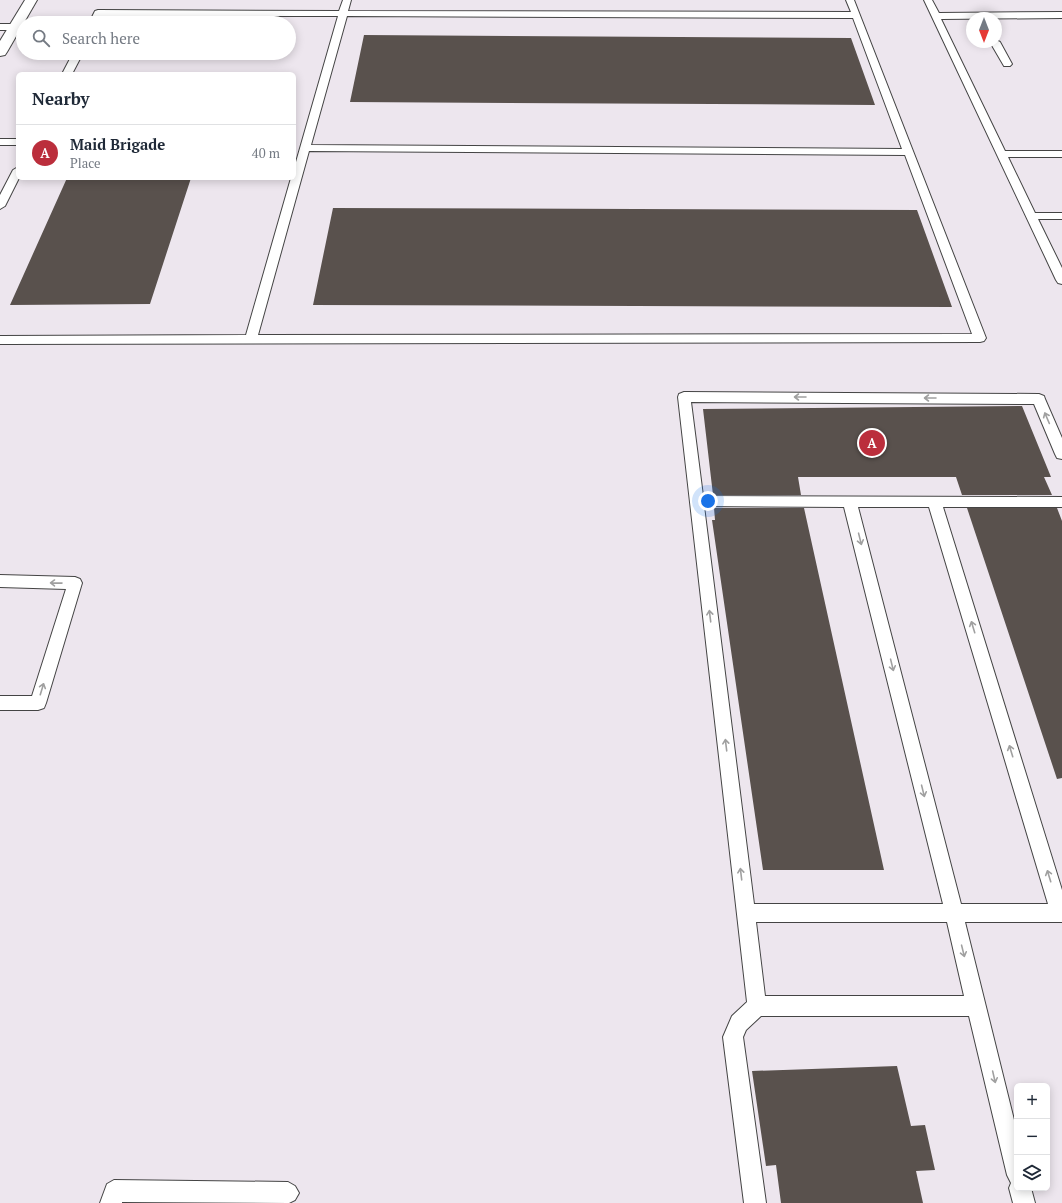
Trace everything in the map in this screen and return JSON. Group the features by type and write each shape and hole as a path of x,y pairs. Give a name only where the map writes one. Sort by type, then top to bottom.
{"street":[{"path":"22,16 31,0"},
{"path":"0,52 15,27"}],"lane":[{"path":"296,180 347,0"},
{"path":"0,340 980,338 850,0"},
{"path":"928,0 1062,280"},
{"path":"96,16 98,13 343,14 604,11 856,15"},
{"path":"1002,16 1062,15"},
{"path":"936,16 966,17"},
{"path":"0,27 15,27"},
{"path":"998,48 1007,64"},
{"path":"68,72 74,60"},
{"path":"0,142 16,142"},
{"path":"305,148 909,152"},
{"path":"1002,154 1062,154"},
{"path":"0,206 16,174"},
{"path":"251,339 296,180"},
{"path":"1031,216 1062,216"},
{"path":"757,1006 684,397 1039,399 1062,454"},
{"path":"697,501 1062,502"},
{"path":"850,501 954,913 1014,1162"},
{"path":"746,913 1061,913 934,502"},
{"path":"0,581 75,583 38,703 0,703"},
{"path":"755,1203 733,1037 739,1023 757,1006 977,1006"},
{"path":"111,1203 114,1191 206,1198 288,1193"},
{"path":"1021,1191 1024,1203"}],"shaded area":[{"path":"0,0 1062,0 1062,1203 0,1203"}],"building":[{"path":"364,35 851,38 875,105 350,102"},
{"path":"66,180 190,180 150,304 10,305"},
{"path":"333,208 917,210 952,307 313,305"},
{"path":"1022,406 1051,477 1044,477 1052,495 962,495 956,477 798,477 801,495 713,495 703,409"},
{"path":"714,508 804,508 884,870 763,870 712,520 715,520"},
{"path":"967,508 1057,508 1062,521 1062,778 1057,779"},
{"path":"897,1066 911,1126 925,1125 935,1170 916,1171 923,1203 781,1203 776,1165 766,1166 752,1071"}],"place":[{"name":"Maid Brigade","path":"872,443"}]}
